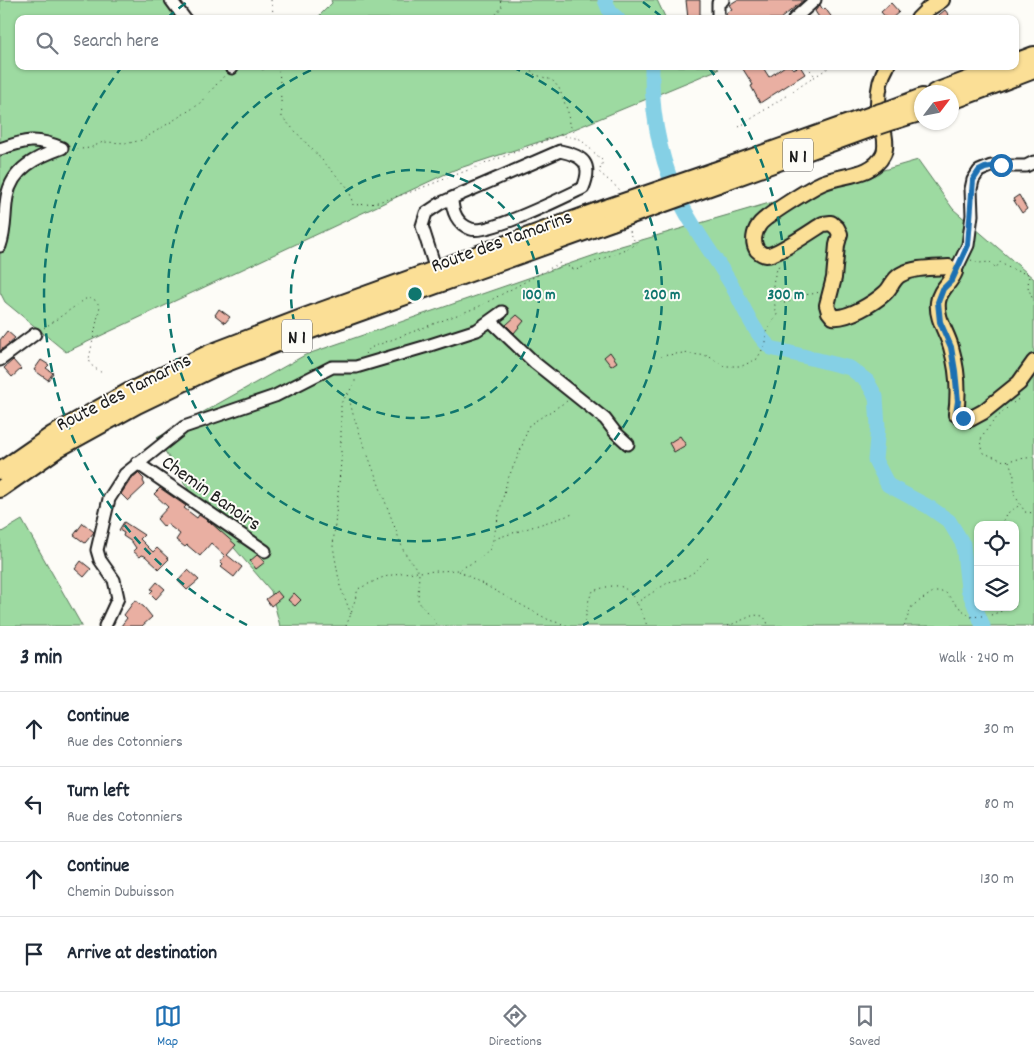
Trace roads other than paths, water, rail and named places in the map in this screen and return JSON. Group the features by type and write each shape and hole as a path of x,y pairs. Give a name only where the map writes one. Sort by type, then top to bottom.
{"highway":[{"path":"1019,61 1034,55"},
{"path":"955,85 994,70"},
{"path":"959,98 1034,70"},
{"name":"Route des Tamarins","path":"0,489 59,448 137,404 214,368 609,215 883,118 914,101"},
{"name":"Route des Tamarins","path":"883,118 914,113"},
{"name":"Route des Tamarins","path":"0,470 52,435 121,396 210,353 436,270 609,215"}],"main road":[{"path":"922,15 942,0"},
{"path":"886,70 879,90 883,118 884,154 877,164 869,169 824,182 803,193 760,224 755,234 754,243 758,252 767,256 776,253 823,224 831,223 840,234 834,278 827,305 828,312 833,317 838,318 867,306 885,292 897,276 909,271 949,267 955,272 952,280 943,289 938,302 940,322 951,347 955,371 958,401 956,414 963,418 970,419 983,412 1016,385 1034,362"}],"street":[{"path":"171,0 182,15"},
{"path":"718,15 718,3 722,0"},
{"path":"798,15 815,0"},
{"path":"0,149 17,143 32,141 44,141 62,148 30,162 15,177 7,195 5,234 0,246"},
{"path":"436,270 422,226 426,213 441,203 452,198 560,151 574,154 585,163 588,175 583,188 551,203 487,228 472,229 459,222 452,209 452,198"},
{"path":"955,272 968,245 971,222 971,189 973,180 979,171 991,166 1026,166 1034,162"},
{"path":"105,626 118,598 114,580 100,560 97,550 99,537 109,499 125,474 137,463 184,427 275,396 332,367 356,366 477,330 502,312"},
{"path":"491,321 535,363 605,419 628,444"},
{"path":"0,360 35,334"},
{"name":"Chemin Banoirs","path":"137,463 265,551"}],"waterway":[{"path":"605,0 610,12 613,15"},
{"path":"652,70 655,122 663,157 676,192 689,219 731,284 759,334 771,348 850,368 867,381 876,397 878,426 875,460 888,485 929,507 949,521 963,544 968,589 983,626"}]}
